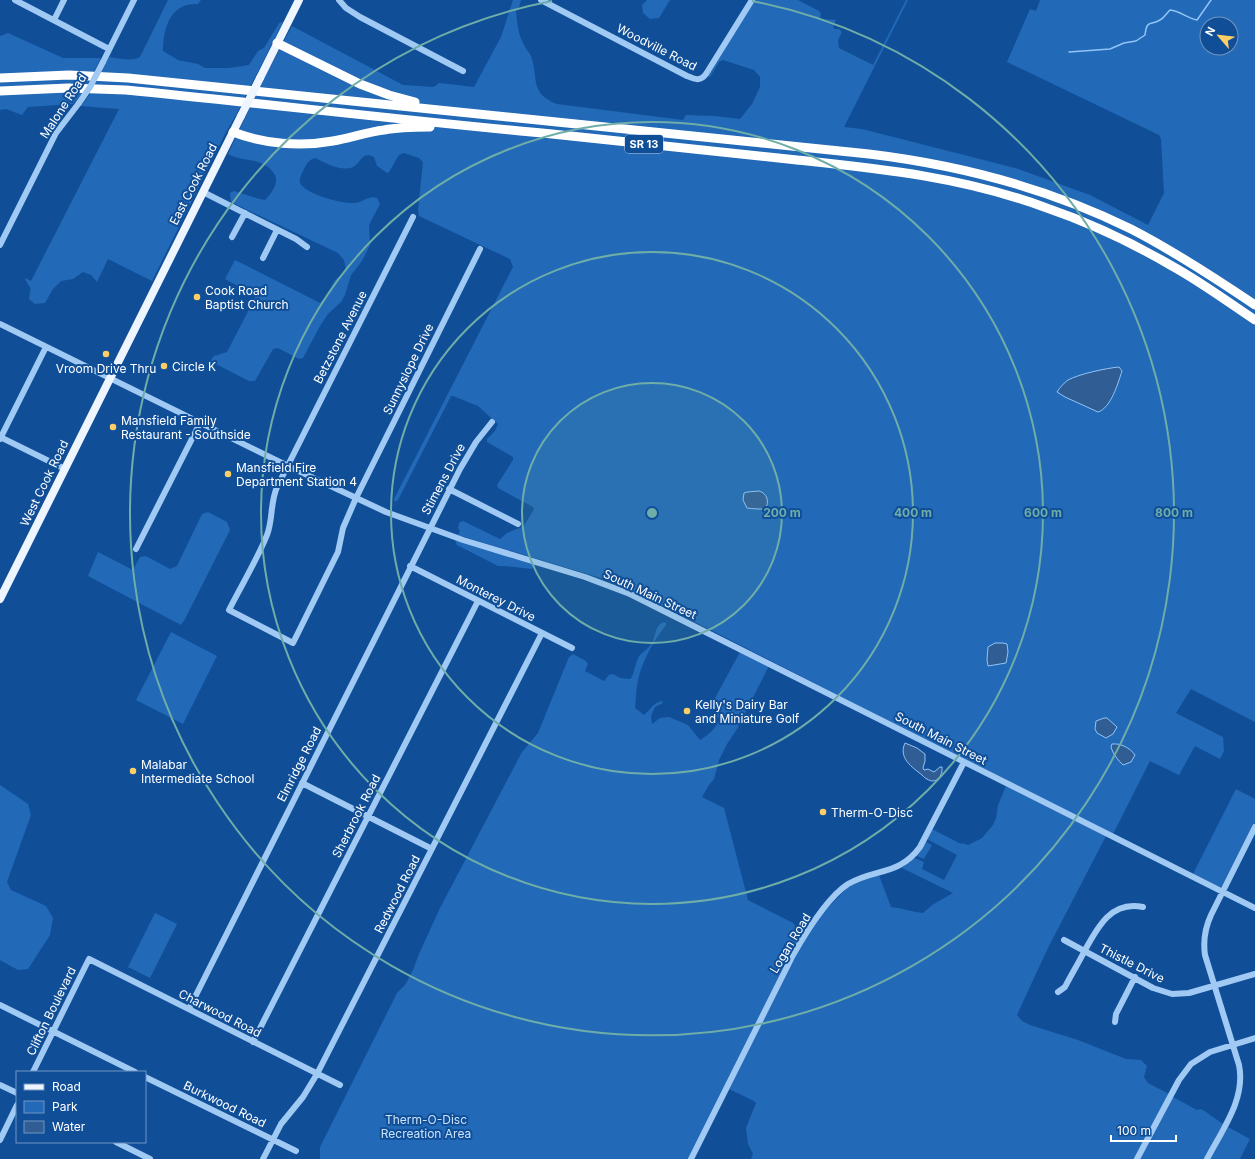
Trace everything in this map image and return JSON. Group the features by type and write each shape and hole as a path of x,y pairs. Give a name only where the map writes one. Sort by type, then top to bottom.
{"highway":[{"path":"277,43 378,92 411,101 476,113"},
{"name":"SR 13","path":"0,78 69,75 128,78 882,156 936,164 976,173 1048,194 1120,224 1190,262 1255,305"},
{"name":"SR 13","path":"0,91 68,88 126,90 888,170 942,178 1030,202 1105,231 1139,247 1188,276 1255,320"},
{"path":"233,132 264,140 296,144 332,141 374,131 411,127 442,127 508,133 532,132"}],"main road":[{"name":"East Cook Road","path":"109,378 299,0"},
{"name":"West Cook Road","path":"0,599 109,378"}],"street":[{"path":"15,0 109,49"},
{"path":"54,20 64,0"},
{"name":"Malone Road","path":"0,245 56,133 90,87 134,0"},
{"path":"339,0 346,8 360,17 463,71"},
{"name":"Woodville Road","path":"541,0 687,76 698,80 703,78 706,74 752,0"},
{"path":"203,192 298,240 307,247"},
{"path":"232,237 245,213"},
{"name":"Betzstone Avenue","path":"293,643 229,610 267,536 274,495 413,218"},
{"path":"263,258 277,230"},
{"name":"Sunnyslope Drive","path":"293,643 338,552 343,528 356,498 480,249"},
{"name":"South Main Street","path":"0,324 288,466 398,517 486,548 592,580 622,591 1255,908"},
{"path":"46,346 0,438 65,469"},
{"name":"Stimens Drive","path":"429,528 471,449 492,422"},
{"path":"136,549 200,423"},
{"path":"449,489 518,524"},
{"name":"Elmridge Road","path":"189,1010 429,528"},
{"name":"Monterey Drive","path":"410,566 572,648"},
{"name":"Sherbrook Road","path":"253,1042 478,601"},
{"name":"Redwood Road","path":"263,1159 286,1117 303,1097 317,1074 542,634"},
{"name":"Logan Road","path":"691,1159 791,959 807,931 831,900 845,886 857,880 896,868 912,858 920,847 964,762"},
{"path":"302,783 432,850"},
{"path":"1207,1159 1235,1106 1239,1094 1241,1073 1205,955 1204,938 1208,922 1255,827"},
{"path":"1058,992 1065,987 1098,926 1107,916 1131,905 1143,907"},
{"name":"Thistle Drive","path":"1064,940 1153,988 1172,994 1190,993 1255,974"},
{"name":"Charwood Road","path":"89,959 340,1085"},
{"name":"Clifton Boulevard","path":"34,1071 89,959"},
{"path":"1115,1022 1116,1014 1135,978"},
{"path":"0,1005 133,1071"},
{"path":"1137,1159 1187,1068 1204,1054 1255,1038"},
{"name":"Burkwood Road","path":"146,1077 296,1152"},
{"path":"0,1085 16,1093"},
{"path":"0,1140 16,1107"},
{"path":"118,1143 150,1159"}],"green space":[{"path":"168,0 201,0 198,4 190,4 177,10 169,20 165,32 163,51 178,60 198,64 205,68 229,68 249,65 258,51 264,48 279,23 283,22 226,132 152,281 108,259 97,282 91,275 83,272 73,279 61,281 53,289 45,303 35,304 29,299 30,289 25,278 31,281 119,109 81,106 90,94 109,57 129,59 140,57"},
{"path":"513,0 521,0 519,7 516,10 520,35 531,56 536,84 542,95 548,100 557,104 683,120 686,115 740,119 752,104 760,87 760,77 754,70 723,60 719,62 710,77 708,77 754,0 798,0 819,11 821,14 820,19 836,20 833,26 834,29 839,29 842,32 838,40 839,48 873,65 906,0 908,0 844,127 862,129 1015,168 1090,195 1148,225 1164,193 1161,139 1159,135 1007,62 1030,9 1036,11 1040,0 1255,0 1255,722 1191,689 1176,713 1223,737 1224,751 1220,759 1195,746 1179,775 1150,761 1113,834 642,595 604,579 458,535 460,531 458,528 459,523 463,521 500,539 507,533 524,526 534,509 533,507 498,488 497,485 513,460 513,457 487,442 487,439 495,431 498,424 478,406 451,396 398,500 395,502 394,499 513,267 510,259 419,216 418,210 423,162 419,158 404,153 399,155 387,173 377,166 374,157 366,155 356,165 349,168 339,168 315,158 309,161 300,178 300,183 309,191 324,198 348,203 357,203 374,197 377,198 380,204 369,225 370,245 362,261 351,275 345,295 341,302 328,314 303,358 299,359 278,348 273,349 255,381 249,381 210,361 214,356 227,352 256,296 225,279 235,260 320,303 325,298 335,280 346,270 344,260 338,253 231,202 230,193 234,191 265,200 272,192 275,185 275,175 265,165 260,162 234,157 228,154 264,78 292,26 403,85 434,87 439,83 474,87 501,37"},
{"path":"647,0 670,0 659,18 650,19 643,13 642,5"},
{"path":"8,33 63,58 101,58 82,94 73,104 28,107 22,115 6,109 0,110 0,36"},
{"path":"208,512 227,522 230,530 181,625 88,576 98,552 133,570 140,557 146,556 170,569 177,566 202,514"},
{"path":"455,540 536,564 532,569 498,566 457,545"},
{"name":"Therm-O-Disc Recreation Area","path":"664,622 666,625 645,658 637,687 635,708 644,715 652,706 662,701 663,703 655,707 651,716 652,724 660,718 669,717 688,725 700,740 712,731 718,722 719,719 715,712 714,700 740,652 769,666 737,729 719,760 714,779 702,797 724,808 748,900 793,923 802,935 688,1159 320,1159 320,1147 397,993 405,985 413,970 440,908 522,752 538,733 569,657 573,654 586,661 588,664 585,671 604,681 609,675 613,674 620,678 630,679 639,656 651,645 657,628"},
{"path":"171,632 217,656 183,724 136,700"},
{"path":"0,785 28,804 31,815 7,882 11,890 46,906 53,918 50,935 28,969 18,970 0,960"},
{"path":"1006,786 1106,836 1049,946 1017,1015 1022,1021 1030,1025 1078,1040 1126,1059 1141,1060 1147,1066 1144,1077 1148,1083 1169,1094 1134,1159 751,1159 753,1154 748,1144 746,1128 756,1103 729,1089 799,949 824,912 848,887 879,875 891,907 923,913 932,905 953,893 902,868 915,858 924,862 922,869 944,880 957,855 927,839 932,829 961,844 968,845 982,838 993,825 996,818 998,805"},
{"path":"1236,789 1255,799 1255,823 1226,883 1221,887 1193,874"},
{"path":"926,842 932,845 924,859 917,856"},
{"path":"155,913 177,924 150,978 128,967"},
{"path":"1173,1097 1197,1110 1203,1110 1223,1124 1204,1159 1140,1159"},
{"path":"1228,1127 1250,1139 1240,1159 1210,1159"}],"water":[{"path":"1119,367 1122,371 1118,382 1107,406 1103,410 1098,412 1057,392 1068,380 1093,372"},
{"path":"762,492 767,498 767,506 765,509 747,508 743,500 744,493"},
{"path":"995,643 1007,644 1008,652 1006,663 988,666 988,647"},
{"path":"1107,718 1117,727 1113,734 1106,738 1097,733 1095,729 1096,721"},
{"path":"905,743 917,748 925,754 924,770 928,769 934,772 942,767 941,774 938,779 930,781 907,762 903,753"},
{"path":"1112,744 1122,745 1131,750 1135,755 1131,762 1123,765 1113,752 1111,747"}],"waterway":[{"path":"1069,52 1110,49 1124,43 1136,41 1145,35 1148,25 1157,22 1170,10 1197,20 1211,0"}],"place":[{"name":"Cook Road Baptist Church","path":"197,297"},
{"name":"Vroom Drive Thru","path":"106,354"},
{"name":"Circle K","path":"164,366"},
{"name":"Mansfield Family Restaurant - Southside","path":"113,427"},
{"name":"Mansfield Fire Department Station 4","path":"228,474"},
{"name":"Kelly's Dairy Bar and Miniature Golf","path":"687,711"},
{"name":"Malabar Intermediate School","path":"133,771"},
{"name":"Therm-O-Disc","path":"823,812"}]}
